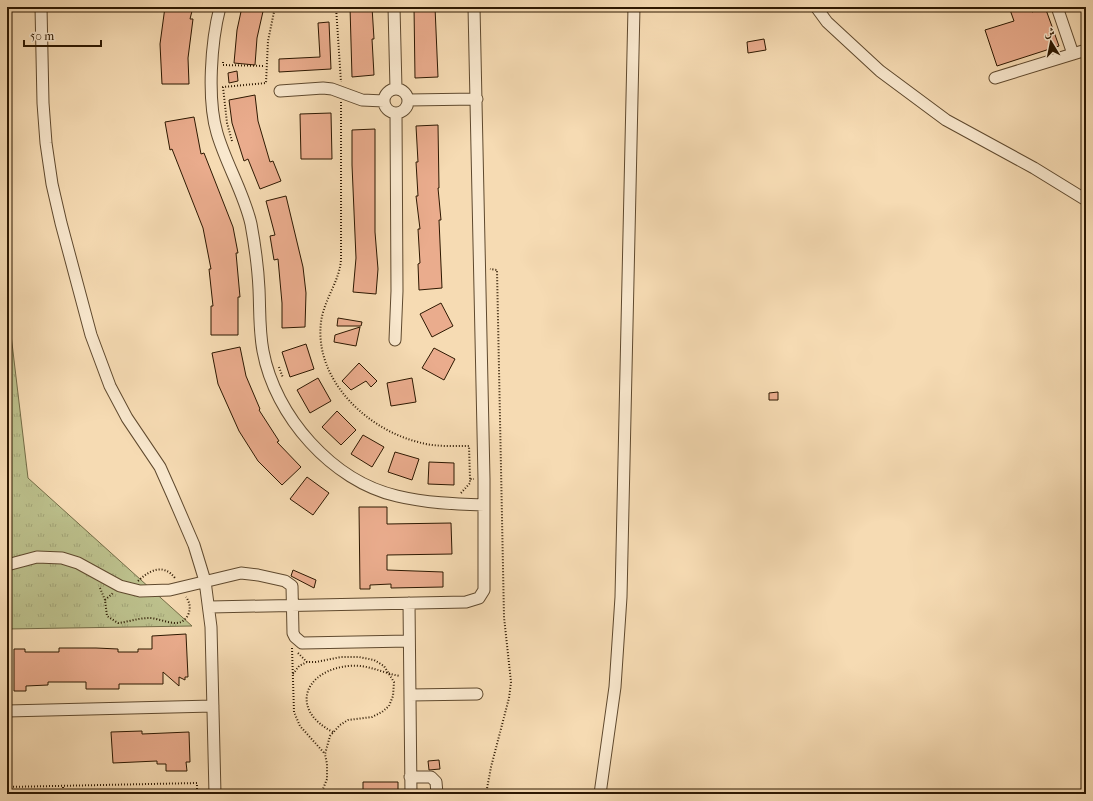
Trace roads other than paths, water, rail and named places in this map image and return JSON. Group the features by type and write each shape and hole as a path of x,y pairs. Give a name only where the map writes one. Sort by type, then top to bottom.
{"street":[{"path":"41,7 43,103 46,144 52,184 91,335 110,386 127,418 153,456 172,494 194,545 205,581 210,607 214,794"},
{"path":"220,7 214,50 212,110 217,133 250,223 256,254 262,349 267,370 277,393 290,417 306,440 328,459 358,481 396,496 432,502 484,505"},
{"path":"394,7 396,89"},
{"path":"210,607 470,601 482,594 485,586 484,479 474,7"},
{"path":"600,794 615,687 621,597 634,7"},
{"path":"816,7 827,22 880,71 946,120 1034,168 1086,200"},
{"path":"1057,7 1072,54"},
{"path":"995,78 1086,50"},
{"path":"280,91 323,88 341,92 362,100 384,101"},
{"path":"396,89 404,92 408,100 405,109 396,113 388,110 384,101 387,92 396,89"},
{"path":"408,100 477,100"},
{"path":"395,340 397,291 396,113"},
{"path":"7,565 37,557 62,558 78,563 120,586 140,591 170,590 241,573 258,574 285,581 292,586 294,633 298,640 307,643 409,641"},
{"path":"409,603 411,794"},
{"path":"410,695 477,694"},
{"path":"7,711 213,706"},
{"path":"410,777 431,777 436,782 437,794"}]}
